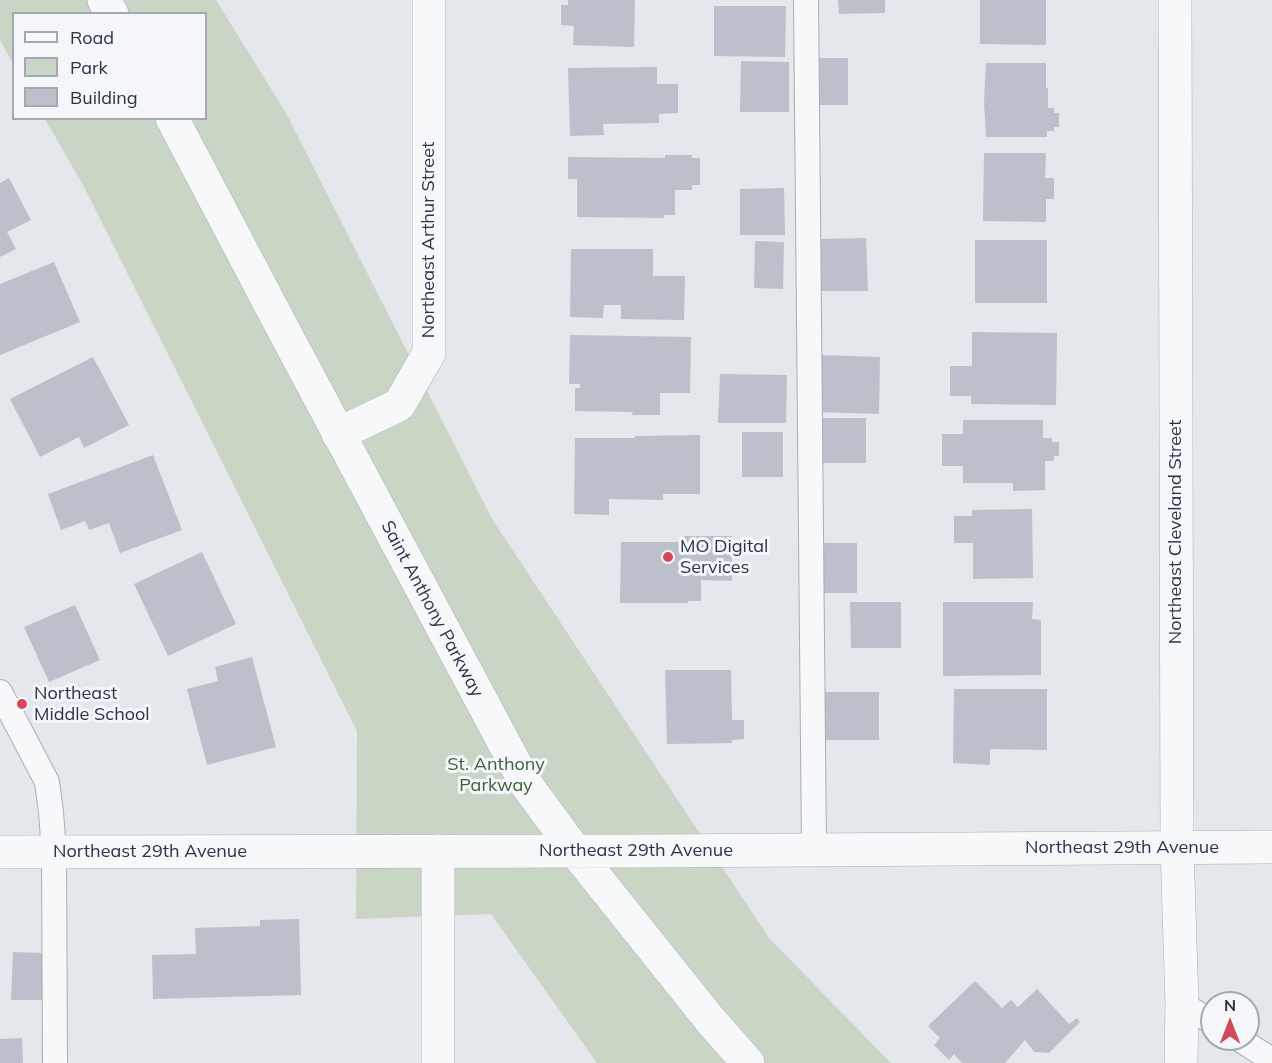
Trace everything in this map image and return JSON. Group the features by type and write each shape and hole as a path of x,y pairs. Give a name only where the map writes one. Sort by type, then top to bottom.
{"street":[{"name":"Northeast Arthur Street","path":"338,434 399,405 429,352 429,0"},
{"name":"Northeast Cleveland Street","path":"1175,0 1177,847 1182,1004 1181,1063"},
{"name":"Saint Anthony Parkway","path":"173,120 526,784 575,851 711,1021 748,1063"},
{"name":"Northeast 29th Avenue","path":"0,852 1272,847"},
{"path":"438,851 438,1063"}],"lane":[{"path":"806,0 814,850"},
{"path":"0,692 47,782 54,852 55,1063"},
{"path":"1182,1004 1200,1015"},
{"path":"1258,1051 1272,1060"}],"green space":[{"name":"St. Anthony Parkway","path":"0,0 216,0 286,113 492,519 769,938 891,1063 597,1063 491,914 356,919 357,731 83,185 46,120 207,120 207,12 12,12 12,62 0,40"}],"building":[{"path":"568,0 635,0 634,47 573,45 574,26 561,25 561,5 568,5"},
{"path":"838,0 885,0 885,13 839,14"},
{"path":"980,0 1046,0 1046,45 980,44"},
{"path":"714,6 786,6 785,57 714,56"},
{"path":"817,58 848,58 848,105 817,105"},
{"path":"741,61 789,62 789,112 740,112"},
{"path":"986,63 1046,63 1048,108 1054,108 1054,113 1059,113 1059,127 1054,127 1054,131 1047,131 1047,137 986,137 984,102"},
{"path":"657,67 657,84 678,84 678,113 659,114 659,123 603,124 604,135 570,136 568,68"},
{"path":"984,153 1046,153 1045,178 1054,178 1054,199 1046,199 1046,222 983,221"},
{"path":"665,155 692,155 692,158 700,158 700,185 692,185 692,190 675,190 675,215 664,215 664,218 577,217 577,179 568,179 568,157 665,158"},
{"path":"9,178 31,220 7,232 16,249 0,257 0,183"},
{"path":"784,188 785,235 740,235 740,189"},
{"path":"866,238 868,291 819,291 818,239"},
{"path":"975,240 1047,240 1047,303 975,303"},
{"path":"755,241 784,242 783,289 754,288"},
{"path":"571,249 653,249 653,276 685,276 684,320 621,319 621,305 604,305 603,318 570,317"},
{"path":"54,262 80,322 0,355 0,284"},
{"path":"972,332 1057,333 1056,405 971,404 971,396 950,396 950,366 972,366"},
{"path":"570,335 691,337 690,393 660,393 660,415 575,411 575,388 580,388 580,384 569,384"},
{"path":"820,355 880,357 879,414 818,412"},
{"path":"93,357 129,425 84,448 79,437 40,457 10,399"},
{"path":"720,374 787,375 786,423 718,423"},
{"path":"819,418 866,418 866,463 819,463"},
{"path":"963,420 1043,420 1043,438 1052,438 1052,442 1059,442 1059,456 1054,456 1054,461 1045,461 1045,490 1013,491 1013,483 963,483 963,466 942,466 942,434 963,434"},
{"path":"742,432 783,432 783,477 742,477"},
{"path":"700,435 700,494 663,494 663,500 609,499 609,515 574,514 575,438"},
{"path":"153,455 182,530 120,553 109,523 89,530 85,521 61,530 48,494"},
{"path":"1032,509 1033,578 973,579 973,543 954,543 954,516 972,516 972,510"},
{"path":"684,536 732,536 732,581 701,580 701,601 620,603 621,542 684,542"},
{"path":"818,543 857,543 857,593 818,593"},
{"path":"202,552 236,624 168,656 134,584"},
{"path":"850,602 901,602 901,648 851,648"},
{"path":"943,602 1033,602 1032,619 1041,620 1041,675 943,676"},
{"path":"75,605 100,660 49,682 24,627"},
{"path":"252,657 276,747 207,765 187,689 218,681 215,667"},
{"path":"665,670 731,670 732,720 744,720 744,739 732,740 732,743 667,744"},
{"path":"954,689 1047,689 1047,750 990,749 990,765 953,763"},
{"path":"821,692 879,692 879,740 821,740"},
{"path":"299,919 301,995 153,999 152,955 196,954 195,928 260,926 260,920"},
{"path":"13,952 43,953 42,1000 11,1000"},
{"path":"975,981 1002,1008 1011,1000 1018,1007 1037,989 1069,1024 1077,1018 1080,1022 1049,1053 1034,1052 1025,1040 1005,1063 962,1063 954,1054 949,1060 934,1045 940,1038 928,1026"},
{"path":"22,1038 23,1063 0,1063 0,1039"}],"place":[{"name":"MO Digital Services","path":"668,557"},
{"name":"Northeast Middle School","path":"22,704"}]}
